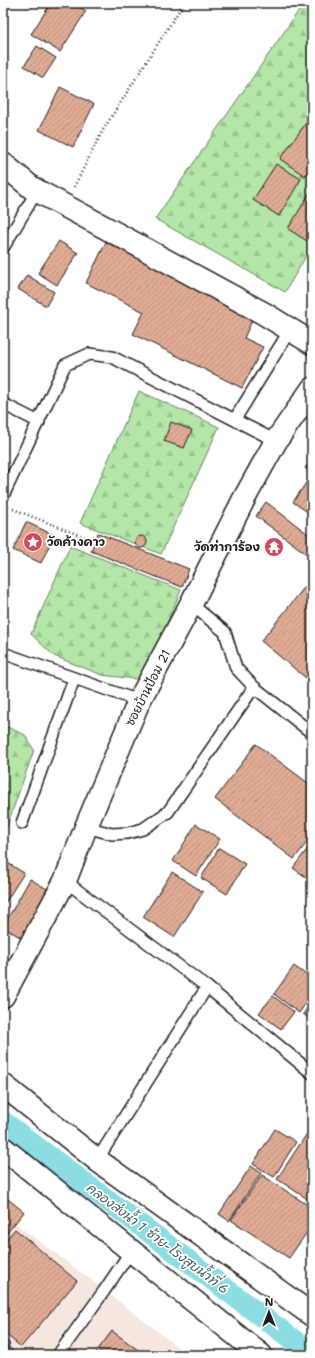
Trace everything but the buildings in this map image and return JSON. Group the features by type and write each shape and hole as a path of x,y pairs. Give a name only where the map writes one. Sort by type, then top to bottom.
{"street":[{"path":"3,164 32,188 263,313 312,343"},
{"name":"ซอยบ้านป้อม 21","path":"3,996 65,881 86,826 138,701 191,604 245,497 276,441 312,389"},
{"path":"3,1085 97,1160 312,1315"},
{"path":"4,1152 261,1355"}],"lane":[{"path":"3,248 34,196 32,188"},
{"path":"235,419 290,330"},
{"path":"3,496 65,365 89,354 112,357 276,441"},
{"path":"3,404 38,422"},
{"path":"191,604 225,632 236,668 254,687 312,733"},
{"path":"3,653 138,701"},
{"path":"22,823 74,679"},
{"path":"86,826 112,834 128,832 143,829 168,812 254,687"},
{"path":"65,881 207,987 312,1073"},
{"path":"97,1160 207,987"},
{"path":"58,1355 131,1251"}],"path":[{"path":"65,206 103,130 182,6"},
{"path":"10,507 94,541"}],"shaded area":[{"path":"16,1224 188,1355 3,1355 3,1239"}],"green space":[{"path":"304,3 312,3 312,246 285,292 155,219"},
{"path":"139,391 219,427 161,554 80,523"},
{"path":"70,546 181,590 143,680 102,675 54,656 31,634"},
{"path":"3,725 25,735 34,750 3,837"}],"waterway":[{"name":"คลองส่งน้ำ 1 ซ้าย-โรงสูบน้ำที่ 6","path":"3,1122 312,1354"}],"place":[{"name":"วัดค้างคาว","path":"33,542"},
{"name":"วัดท่าการ้อง","path":"274,547"}]}
